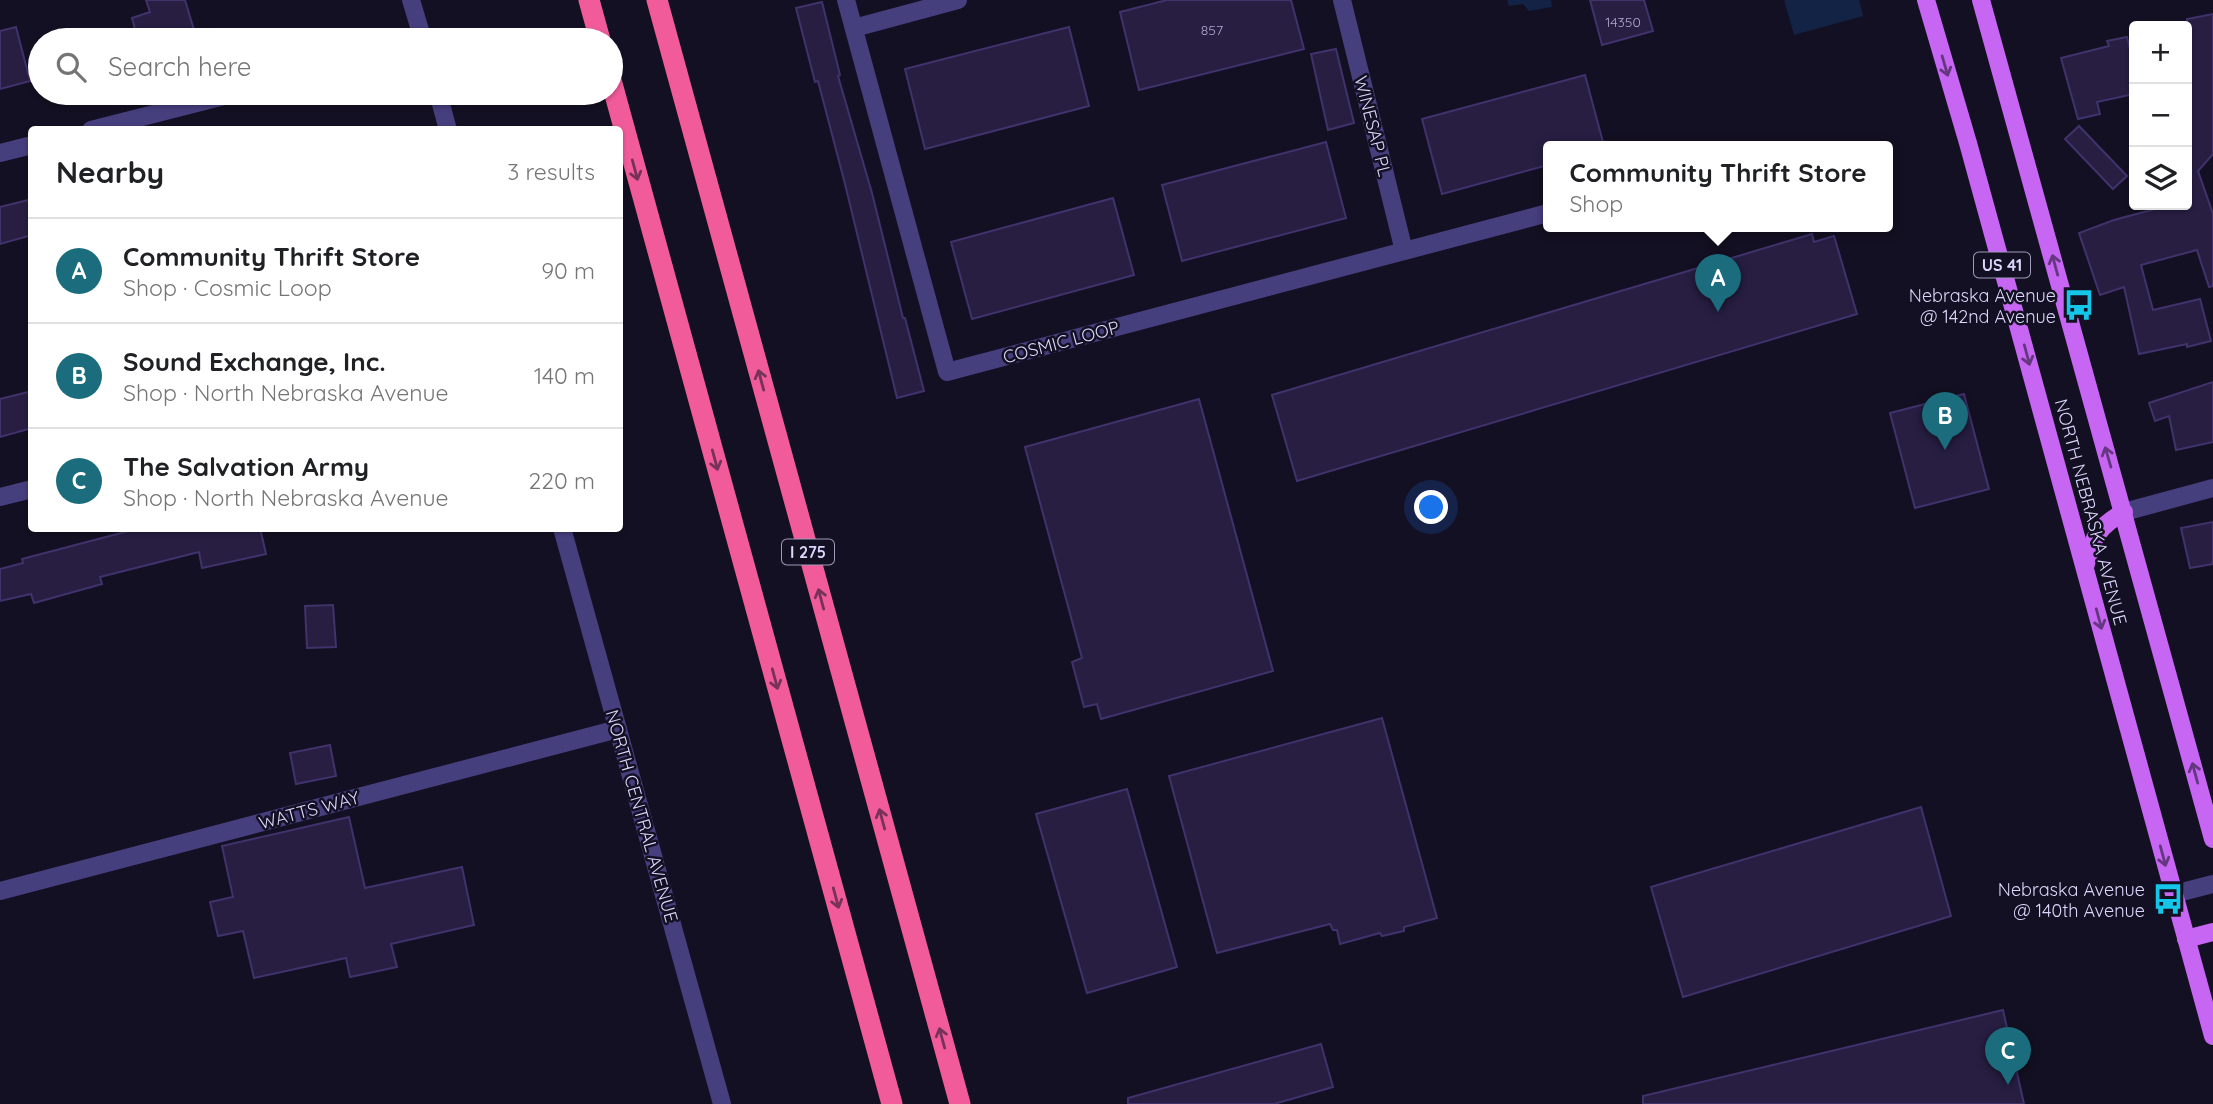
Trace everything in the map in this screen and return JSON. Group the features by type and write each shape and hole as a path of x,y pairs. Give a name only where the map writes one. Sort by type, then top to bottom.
{"highway":[{"path":"589,0 597,28"},
{"name":"I 275","path":"657,0 960,1104"},
{"path":"618,105 892,1104"}],"main road":[{"name":"NORTH NEBRASKA AVENUE","path":"1926,0 1968,143 2213,1036"},
{"name":"NORTH NEBRASKA AVENUE","path":"1981,0 2213,839"},
{"path":"2085,567 2093,538 2108,521 2124,512"},
{"path":"2186,939 2213,932"}],"street":[{"path":"411,0 419,28"},
{"name":"COSMIC LOOP","path":"846,0 947,372 1543,214"},
{"path":"854,27 958,0"},
{"name":"WINESAP PL","path":"1342,0 1404,251"},
{"path":"107,126 189,105"},
{"path":"441,105 447,126"},
{"path":"0,153 28,146"},
{"path":"2124,512 2213,488"},
{"path":"0,497 28,490"},
{"name":"NORTH CENTRAL AVENUE","path":"563,532 722,1104"},
{"name":"WATTS WAY","path":"0,891 618,729"},
{"path":"2174,894 2213,884"}],"water":[{"path":"1507,0 1551,0 1552,7 1529,11 1523,4 1509,6"},
{"path":"1784,0 1859,0 1863,16 1794,35"}],"building":[{"path":"146,0 185,0 193,28 135,28 132,18 150,12"},
{"path":"1167,0 1291,0 1304,49 1139,90 1120,12"},
{"path":"1590,0 1644,0 1653,31 1602,45"},
{"path":"822,2 840,75 838,76 924,391 897,398 845,184 796,8"},
{"path":"2213,14 2213,154 2198,171 2213,214 2213,286 2209,287 2197,250 2141,265 2153,310 2200,299 2211,341 2139,354 2124,287 2100,295 2079,233 2151,210 2192,210 2192,21 2187,19"},
{"path":"16,27 28,82 0,89 0,31"},
{"path":"1069,27 1089,106 925,149 905,69"},
{"path":"2127,37 2129,95 2097,102 2100,114 2078,119 2061,58 2109,46 2107,41"},
{"path":"1336,49 1354,123 1328,130 1311,54"},
{"path":"1585,75 1603,141 1543,141 1543,166 1442,194 1422,119"},
{"path":"2079,126 2127,176 2113,189 2065,139"},
{"path":"1326,142 1346,218 1182,261 1162,185"},
{"path":"1113,198 1134,275 972,319 951,242"},
{"path":"28,200 28,236 0,244 0,207"},
{"path":"1812,234 1814,242 1834,236 1857,314 1297,481 1272,395"},
{"path":"2213,382 2213,442 2176,450 2169,416 2155,421 2149,403"},
{"path":"28,392 28,429 0,437 0,399"},
{"path":"1964,394 1989,489 1915,508 1890,413"},
{"path":"1199,399 1273,671 1101,719 1097,704 1084,707 1072,662 1082,658 1025,447"},
{"path":"2213,522 2213,564 2190,568 2181,528"},
{"path":"125,532 261,532 266,554 202,568 199,552 100,577 102,584 34,603 31,594 0,601 0,569 23,563 22,559"},
{"path":"333,605 336,647 307,648 305,606"},
{"path":"1382,718 1437,918 1404,927 1404,931 1382,936 1380,933 1340,944 1337,930 1333,930 1330,924 1217,953 1169,776"},
{"path":"330,745 336,776 296,784 290,753"},
{"path":"1127,789 1177,967 1087,993 1036,814"},
{"path":"1921,807 1951,916 1683,997 1651,887"},
{"path":"349,817 365,888 462,867 474,925 391,944 397,967 350,977 346,958 254,978 243,931 218,936 210,902 233,897 222,846"},
{"path":"2003,1010 2024,1104 1643,1104 1643,1096"},
{"path":"1321,1044 1333,1087 1274,1104 1128,1104 1128,1098"}],"place":[{"name":"Nebraska Avenue @ 142nd Avenue","path":"2079,305"},
{"name":"Community Thrift Store","path":"1718,312"},
{"name":"Sound Exchange, Inc.","path":"1945,450"},
{"name":"Nebraska Avenue @ 140th Avenue","path":"2168,899"},
{"name":"The Salvation Army","path":"2008,1085"}]}
